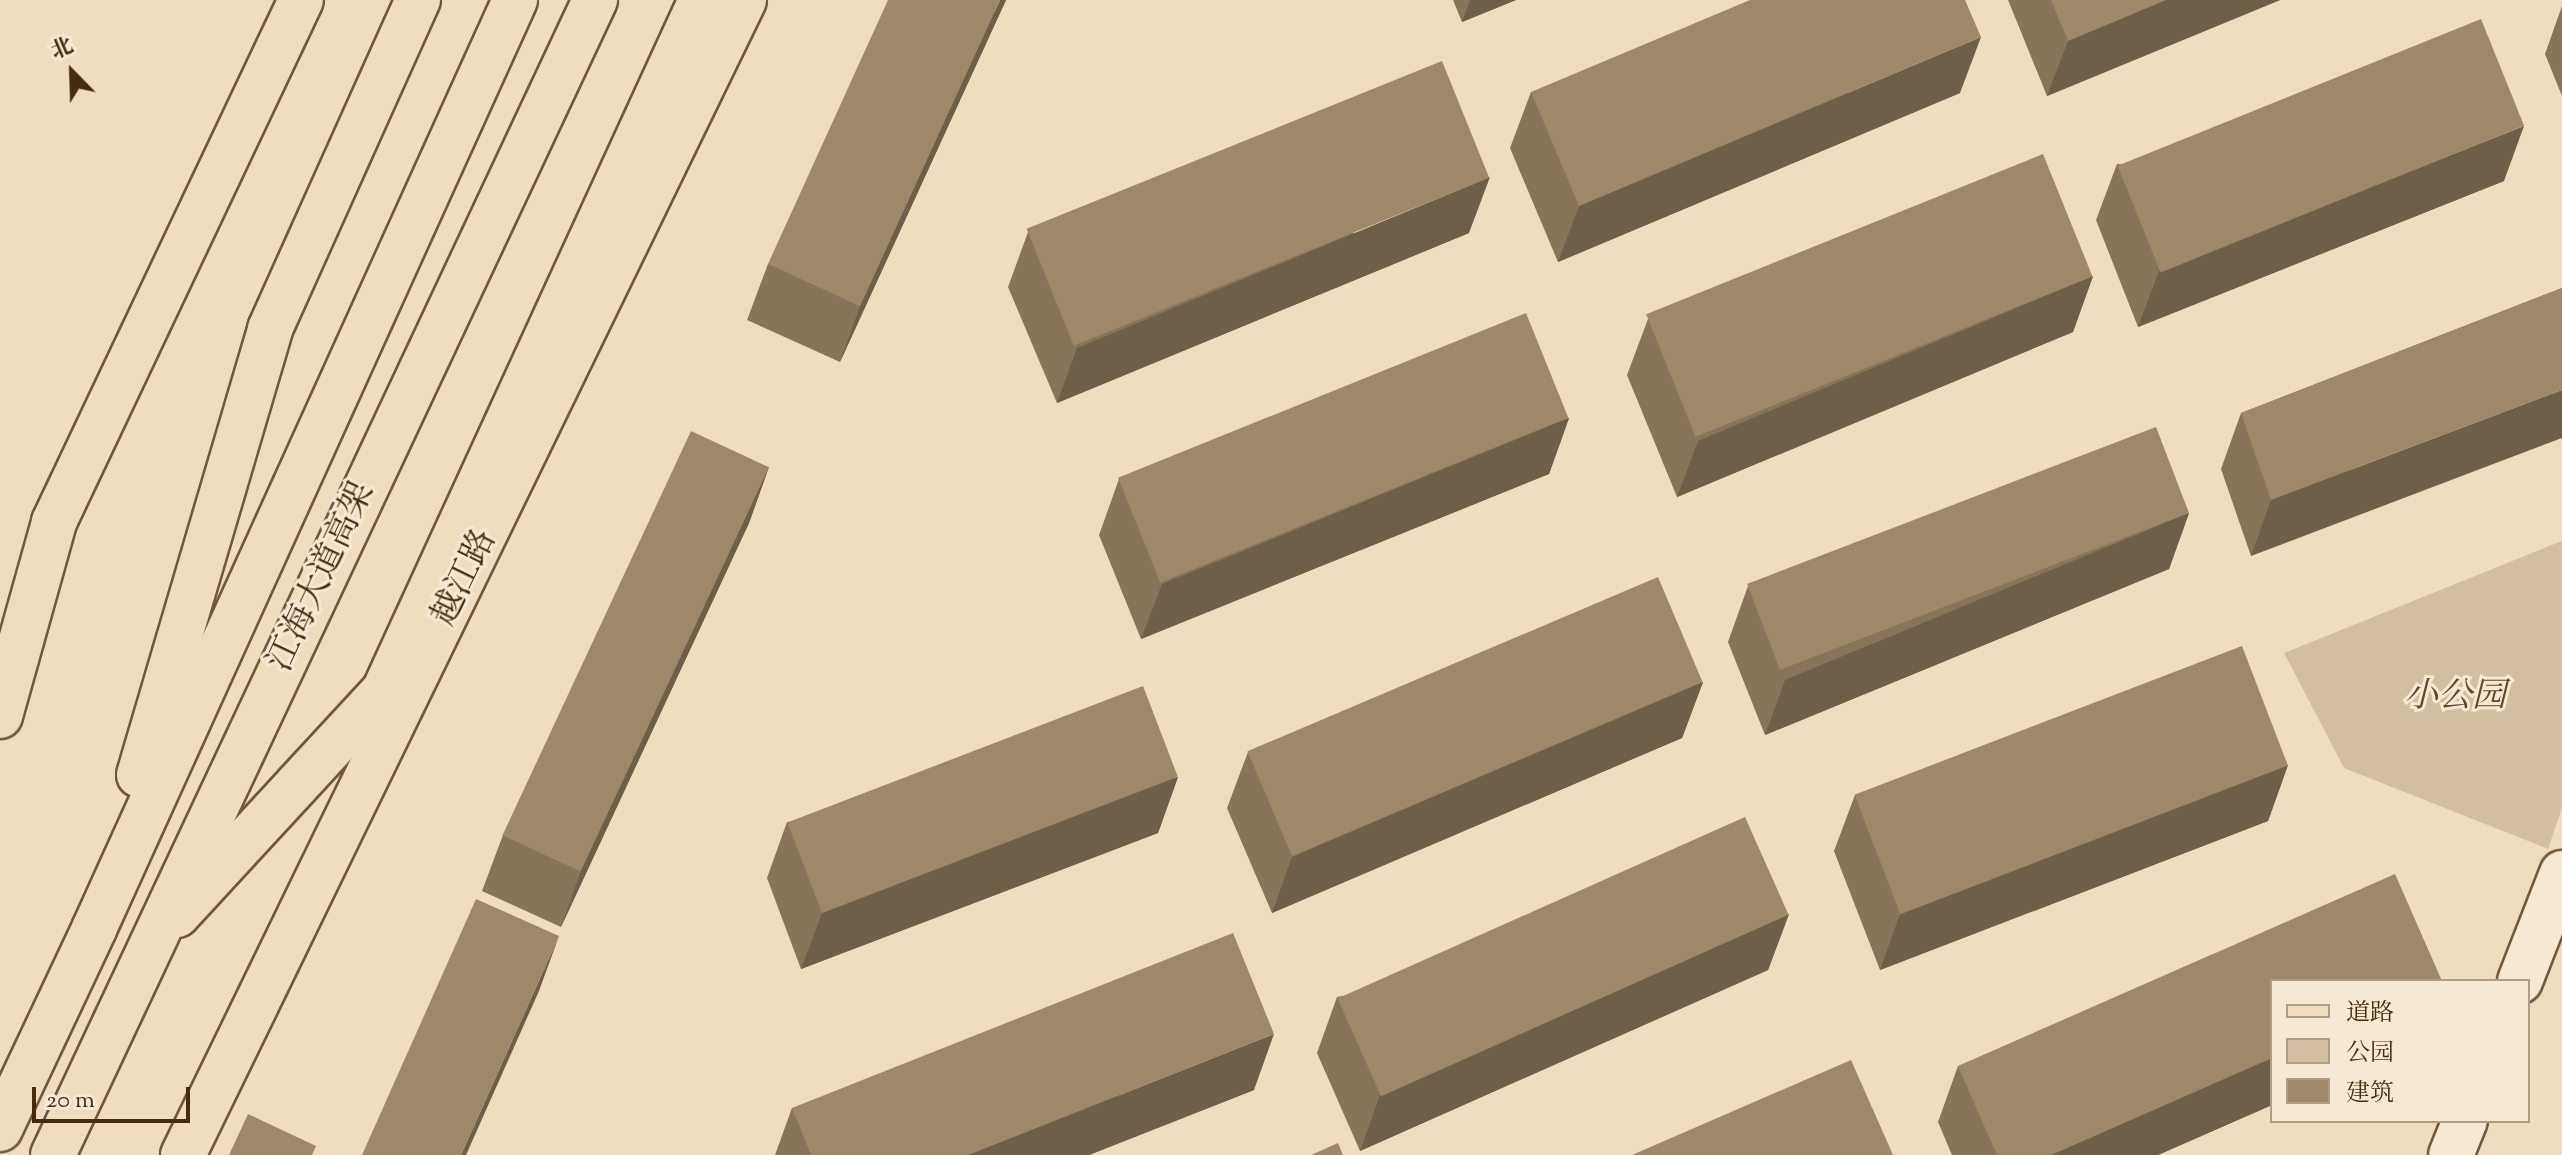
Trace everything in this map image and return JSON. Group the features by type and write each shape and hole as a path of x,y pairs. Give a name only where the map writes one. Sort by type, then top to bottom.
{"main road":[{"path":"0,716 54,522 301,0"},
{"path":"94,929 270,329 418,0"},
{"name":"江海大道高架","path":"0,1129 94,929 515,0"},
{"name":"江海大道高架","path":"53,1155 148,946 595,0"},
{"path":"148,946 384,691 701,0"},
{"name":"越江路","path":"183,1155 744,0"}],"street":[{"path":"2521,979 2562,873"},
{"path":"2451,1155 2464,1123"}],"green space":[{"name":"小公园","path":"2562,541 2562,808 2548,849 2344,768 2284,653"}],"building":[{"path":"888,0 1000,0 860,306 768,264"},
{"path":"1750,0 1965,0 1981,37 1579,206 1531,92"},
{"path":"2051,0 2166,0 2068,41"},
{"path":"2481,19 2524,126 2161,272 2118,166"},
{"path":"1442,61 1489,178 1074,346 1027,229"},
{"path":"2043,154 2092,276 1696,437 1646,314"},
{"path":"2562,288 2562,390 2271,500 2241,413"},
{"path":"1526,313 1568,418 1160,583 1118,478"},
{"path":"2156,427 2189,513 1780,670 1747,584"},
{"path":"691,431 769,467 580,872 503,835"},
{"path":"1658,577 1703,682 1292,856 1247,751"},
{"path":"2242,646 2288,765 1900,914 1855,795"},
{"path":"1143,686 1178,777 822,913 787,823"},
{"path":"1745,817 1789,915 1381,1096 1338,998"},
{"path":"2395,874 2441,979 2270,979 2270,1059 2051,1155 1997,1155 1958,1066"},
{"path":"476,899 559,936 461,1155 362,1155"},
{"path":"1233,933 1274,1034 968,1155 811,1155 792,1108"},
{"path":"1851,1060 1893,1155 1632,1155"},
{"path":"248,1114 316,1146 312,1155 229,1155"},
{"path":"1338,1143 1343,1155 1311,1155"}]}
